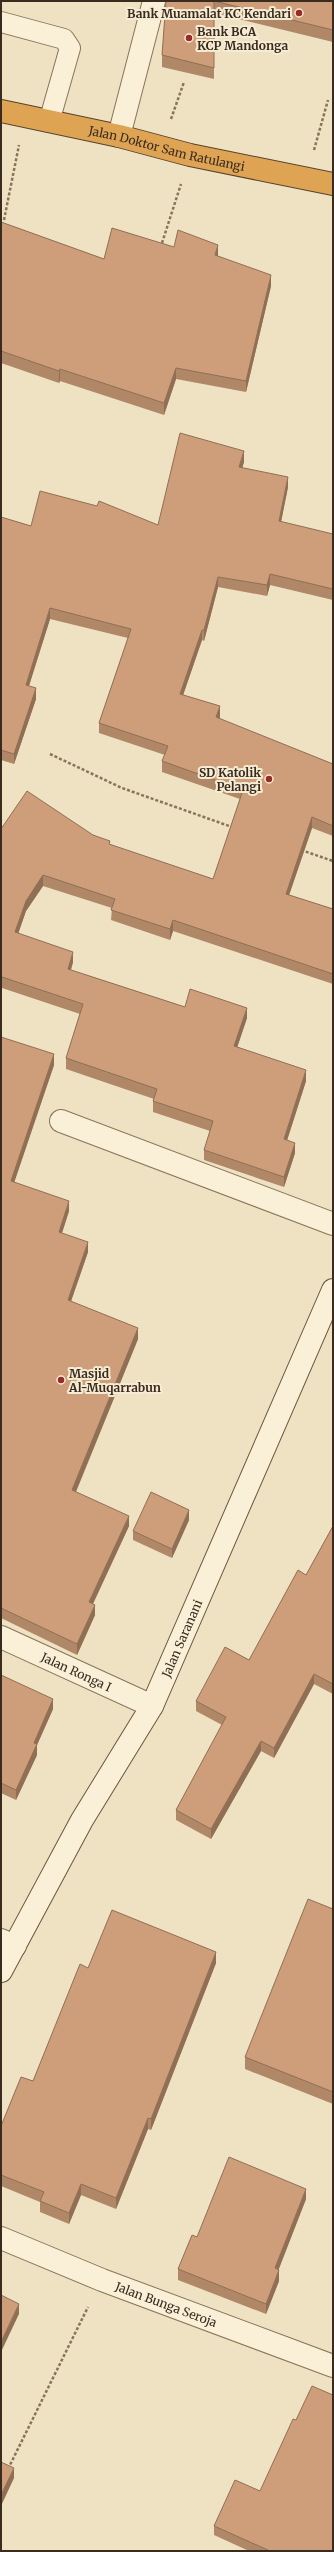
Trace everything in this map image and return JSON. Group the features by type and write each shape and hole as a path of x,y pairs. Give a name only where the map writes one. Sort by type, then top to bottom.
{"highway":[{"name":"Jalan Doktor Sam Ratulangi","path":"1,111 119,136 190,155 306,177 333,184"}],"street":[{"path":"119,136 154,1"},
{"path":"61,1122 333,1224"},
{"name":"Jalan Saranani","path":"1,1971 8,1943 152,1706 333,1290"},
{"name":"Jalan Ronga I","path":"1,1637 152,1706"},
{"name":"Jalan Bunga Seroja","path":"1,2238 102,2280 333,2366"}],"lane":[{"path":"1,22 64,39 70,48 49,122"}],"path":[{"path":"161,148 184,82"},
{"path":"306,177 328,100"},
{"path":"4,220 24,117"},
{"path":"162,243 190,155"},
{"path":"50,754 122,788 235,828"},
{"path":"295,848 333,861"},
{"path":"8,2469 102,2280"}],"building":[{"name":"Bank BCA KCP Mandonga","path":"166,1 214,1 214,68 162,55"},
{"name":"Bank Muamalat KC Kendari","path":"214,1 333,1 333,30"},
{"path":"1,222 104,259 112,228 174,247 178,230 218,245 215,255 271,275 246,381 176,368 164,403 60,369 59,371 1,351"},
{"path":"180,433 244,451 239,467 288,477 279,521 333,534 333,589 270,574 267,585 218,577 204,630 202,630 180,694 220,706 216,717 333,764 333,826 312,817 286,894 333,909 333,974 173,920 170,929 111,910 115,899 43,875 26,901 15,932 73,952 68,969 185,1007 190,989 247,1008 234,1046 306,1070 284,1139 295,1143 284,1177 204,1150 213,1121 153,1101 157,1089 66,1058 83,1004 2,977 1,980 1,829 27,791 93,835 110,841 109,844 213,879 243,790 162,761 168,746 99,723 131,629 50,608 26,685 36,688 14,754 1,750 1,517 31,526 40,491 97,506 99,501 158,525"},
{"path":"1,1037 54,1054 11,1181 69,1201 59,1232 88,1242 68,1300 138,1328 72,1490 129,1516 89,1602 95,1605 77,1644 1,1608"},
{"path":"151,1492 189,1510 172,1549 133,1531"},
{"path":"333,1526 333,1684 314,1674 274,1748 261,1741 211,1829 176,1810 226,1717 196,1701 225,1647 249,1660 298,1570 306,1575"},
{"path":"1,1675 53,1699 34,1743 37,1744 16,1790 1,1783"},
{"path":"308,1899 333,1909 333,2092 245,2057"},
{"path":"112,1910 216,1952 151,2119 148,2118 116,2198 81,2184 69,2213 40,2201 44,2192 1,2175 1,2126 21,2077 33,2081 80,1964 88,1968"},
{"path":"229,2157 306,2189 275,2268 279,2270 266,2304 178,2269 192,2235 197,2237"},
{"path":"1,2295 19,2304 1,2342"},
{"path":"312,2386 333,2395 333,2551 270,2551 214,2526 235,2480 260,2491 293,2419 296,2420"},
{"path":"1,2462 14,2468 1,2495"}],"place":[{"name":"Bank Muamalat KC Kendari","path":"299,13"},
{"name":"Bank BCA KCP Mandonga","path":"189,38"},
{"name":"SD Katolik Pelangi","path":"269,779"},
{"name":"Masjid Al-Muqarrabun","path":"61,1380"}]}
